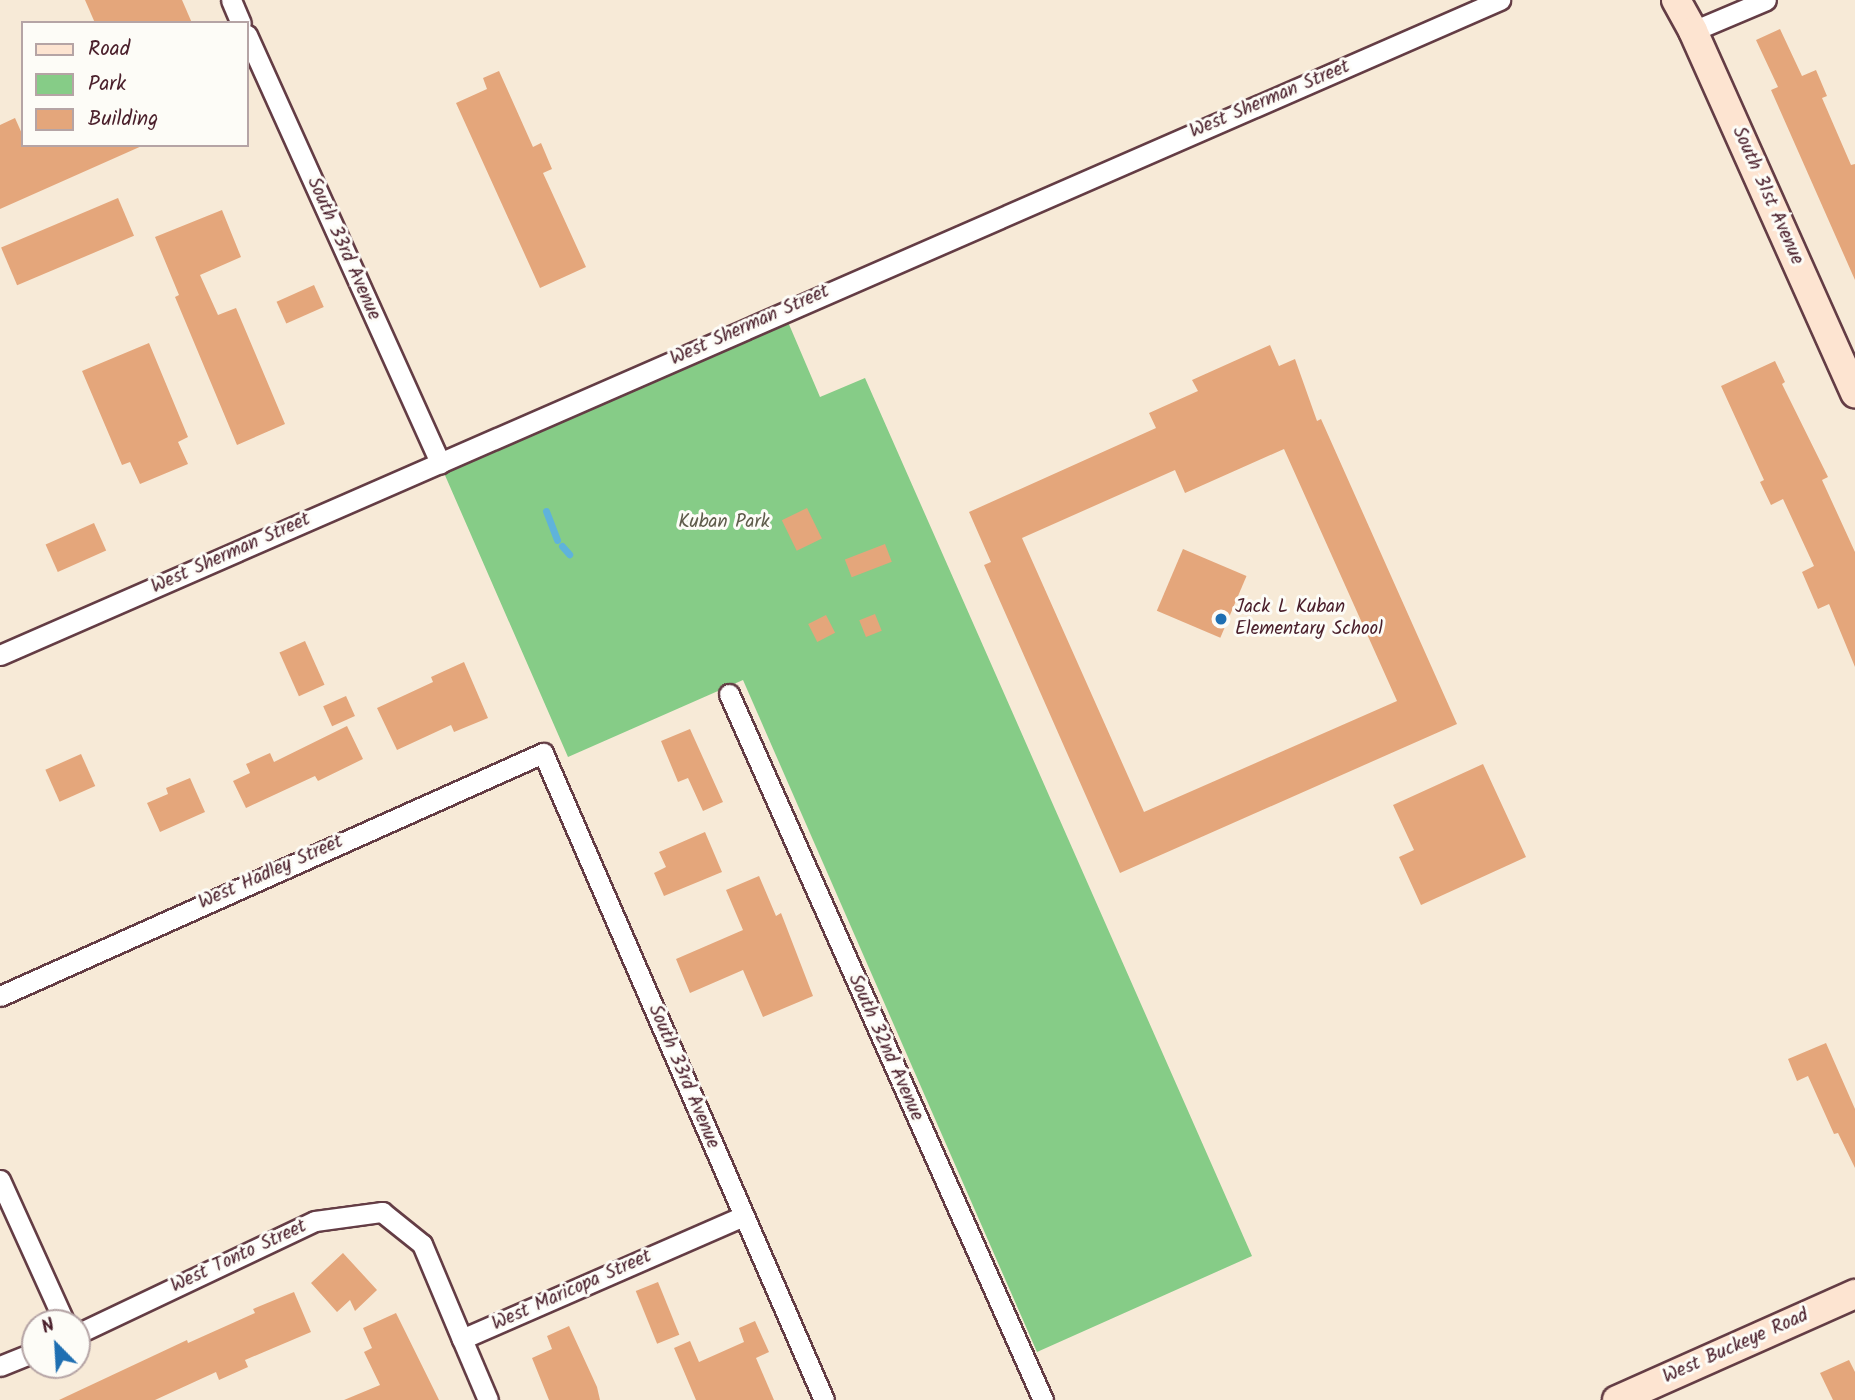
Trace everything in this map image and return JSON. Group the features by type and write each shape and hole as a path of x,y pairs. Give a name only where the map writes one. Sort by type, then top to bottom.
{"street":[{"path":"231,0 241,21"},
{"name":"West Sherman Street","path":"0,655 1500,0"},
{"name":"South 31st Avenue","path":"1676,0 1693,31 1855,394"},
{"path":"1693,31 1766,0"},
{"name":"South 33rd Avenue","path":"248,37 440,463"},
{"name":"South 32nd Avenue","path":"729,694 1042,1400"},
{"name":"South 33rd Avenue","path":"543,753 824,1400"},
{"name":"West Hadley Street","path":"0,996 543,753"},
{"path":"0,1180 59,1309"},
{"name":"West Tonto Street","path":"91,1327 315,1221 382,1212 422,1244 462,1339"},
{"name":"West Maricopa Street","path":"462,1339 743,1216"},
{"name":"West Buckeye Road","path":"1617,1400 1855,1294"},
{"path":"462,1339 488,1400"},
{"path":"0,1366 21,1358"}],"green space":[{"name":"Kuban Park","path":"788,322 820,397 865,378 1252,1256 1037,1352 743,680 568,757 444,473"}],"building":[{"path":"85,0 182,0 191,21 94,21"},
{"path":"1780,29 1802,76 1816,70 1827,96 1822,98 1851,165 1855,164 1855,280 1771,90 1778,87 1756,40"},
{"path":"499,71 533,147 541,143 552,169 543,173 586,267 540,288 456,103 487,89 483,78"},
{"path":"15,118 21,132 21,147 140,147 0,209 0,125"},
{"path":"118,198 134,236 17,285 1,248"},
{"path":"222,210 241,257 200,275 218,315 236,308 285,424 237,445 175,297 179,295 155,237"},
{"path":"314,285 324,307 286,324 277,302"},
{"path":"149,343 188,437 178,442 188,464 140,484 130,462 122,465 82,371"},
{"path":"1270,345 1279,366 1295,359 1317,421 1321,419 1457,724 1120,873 984,565 991,562 969,512 1156,428 1149,413 1198,391 1192,380","holes":["1284,449 1397,701 1144,812 1022,538 1175,470 1185,493"]},
{"path":"1775,361 1785,382 1782,384 1828,477 1822,480 1855,552 1855,667 1829,604 1818,609 1802,572 1814,566 1783,499 1771,505 1760,482 1764,480 1721,386"},
{"path":"807,508 822,539 797,551 782,520"},
{"path":"94,523 106,550 58,572 46,545"},
{"path":"885,544 892,562 852,577 845,559"},
{"path":"1183,549 1247,576 1220,638 1157,611"},
{"path":"875,614 882,631 866,637 859,620"},
{"path":"826,615 835,633 817,642 808,624"},
{"path":"305,641 325,685 299,696 279,652"},
{"path":"464,662 488,718 454,732 451,725 397,750 377,708 433,682 431,677"},
{"path":"346,696 355,716 332,726 323,706"},
{"path":"347,726 363,759 318,781 315,776 246,808 233,781 250,773 246,764 270,753 274,762"},
{"path":"690,729 723,802 703,811 688,778 678,782 661,741"},
{"path":"81,754 95,786 60,802 45,770"},
{"path":"1483,764 1526,857 1421,905 1399,857 1414,850 1393,805"},
{"path":"190,778 205,812 160,832 147,803 168,794 166,788"},
{"path":"705,832 722,872 664,896 654,873 666,867 659,852"},
{"path":"759,876 776,916 781,913 813,996 763,1017 743,970 690,993 676,959 743,930 726,890"},
{"path":"1826,1043 1855,1109 1855,1168 1838,1133 1834,1134 1808,1076 1797,1081 1788,1059"},
{"path":"343,1253 377,1290 355,1311 350,1300 337,1312 311,1283"},
{"path":"658,1282 679,1335 657,1344 636,1291"},
{"path":"294,1292 311,1332 245,1360 248,1367 219,1380 216,1372 155,1400 59,1400 187,1340 188,1343 255,1313 253,1309"},
{"path":"396,1313 439,1400 344,1400 380,1385 364,1352 372,1348 363,1328"},
{"path":"755,1321 769,1352 756,1358 774,1400 696,1400 674,1348 690,1341 699,1362 744,1342 739,1328"},
{"path":"569,1326 597,1387 600,1400 549,1400 532,1358 552,1349 547,1336"},
{"path":"1849,1360 1855,1372 1855,1400 1833,1400 1820,1373"}],"waterway":[{"path":"546,511 557,540"},
{"path":"562,546 569,554"}],"place":[{"name":"Jack L Kuban Elementary School","path":"1221,619"}]}
